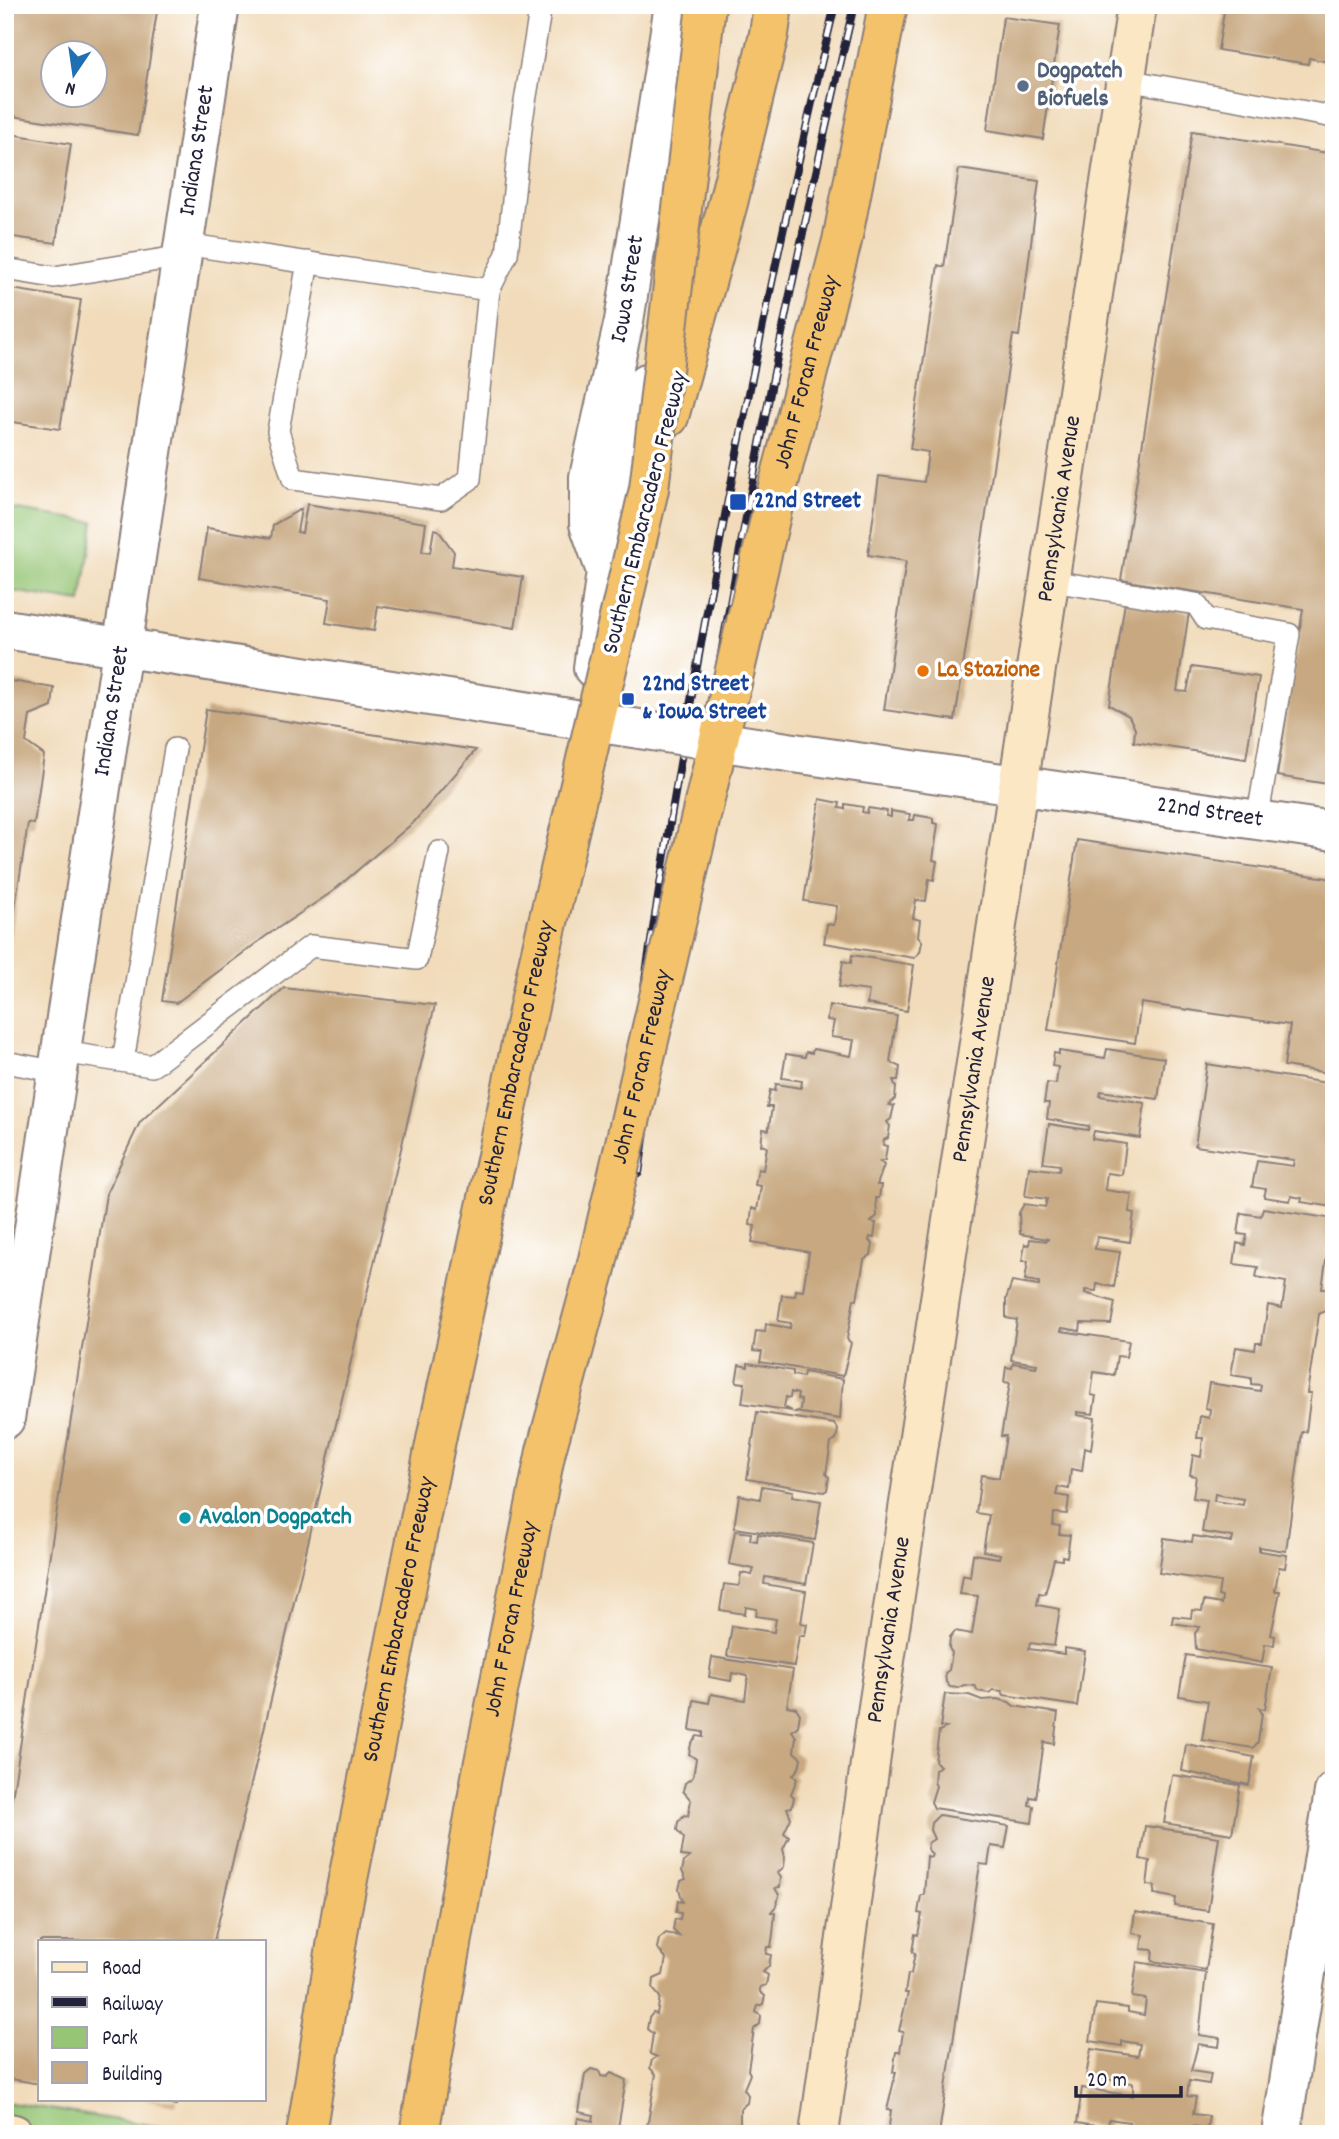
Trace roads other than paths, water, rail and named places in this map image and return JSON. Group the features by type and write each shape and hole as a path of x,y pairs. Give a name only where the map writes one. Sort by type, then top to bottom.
{"highway":[{"path":"649,489 708,5"},
{"name":"Southern Embarcadero Freeway","path":"306,2134 350,1870 437,1435 538,965 649,489 728,203 769,34 773,5"},
{"name":"John F Foran Freeway","path":"419,2134 481,1777 546,1451 596,1268 774,502 842,242 888,5"}],"main road":[{"name":"Pennsylvania Avenue","path":"819,2134 876,1720 1137,5"},
{"path":"5,2132 14,2134"}],"street":[{"name":"Indiana Street","path":"5,1419 220,5"},
{"name":"Iowa Street","path":"606,571 589,524 589,477 624,321 674,5"},
{"name":"Iowa Street","path":"596,722 606,571 659,331 708,5"},
{"name":"22nd Street","path":"5,629 794,753 1334,831"},
{"path":"1280,2134 1334,1792"}],"lane":[{"path":"308,262 278,431 293,480 441,499 470,478 489,290 507,254 522,120 541,5"},
{"path":"1126,80 1334,117"},
{"path":"5,269 54,277 184,250 308,262 489,290"},
{"path":"1051,582 1196,604 1206,619 1289,634 1257,821"},
{"path":"122,1061 175,749"},
{"path":"5,1062 122,1061 152,1066 311,946 417,959 439,852"}],"railway":[{"path":"617,1170 661,877 712,585 769,294 835,5"},
{"path":"639,1173 683,879 733,587 790,295 854,5"}],"place":[{"name":"Dogpatch Biofuels","path":"1023,86"},
{"name":"22nd Street","path":"738,502"},
{"name":"La Stazione","path":"923,671"},
{"name":"22nd Street & Iowa Street","path":"628,699"},
{"name":"Avalon Dogpatch","path":"185,1518"}]}
